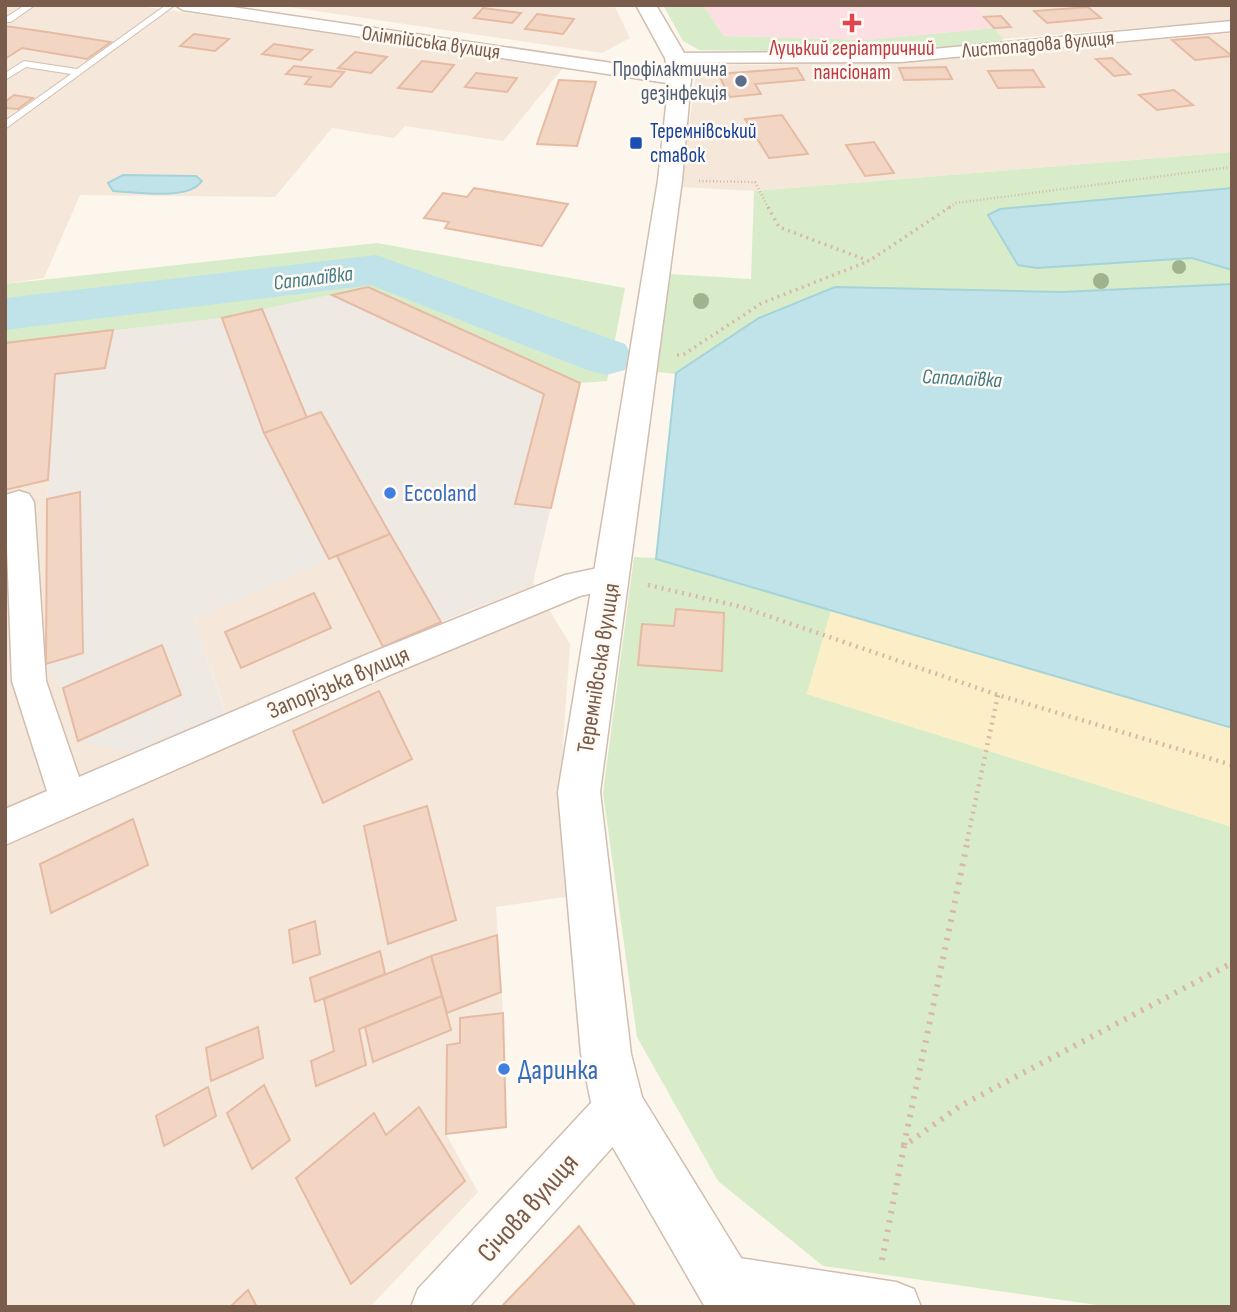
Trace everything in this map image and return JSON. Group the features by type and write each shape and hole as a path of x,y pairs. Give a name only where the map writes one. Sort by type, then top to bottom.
{"street":[{"name":"Олімпійська вулиця","path":"183,5 678,69"},
{"path":"646,5 678,69"},
{"name":"Листопадова вулиця","path":"678,69 901,57 1232,26"},
{"name":"Теремнівська вулиця","path":"678,69 670,180 579,792 606,1054 618,1107 729,1293"},
{"path":"5,507 19,502 29,681 68,797"},
{"name":"Запорізька вулиця","path":"5,827 68,797 527,604 576,584 612,577"},
{"name":"Січова вулиця","path":"436,1307 618,1107"},
{"path":"729,1293 885,1305"}],"lane":[{"path":"8,20 31,5"},
{"path":"5,126 171,5"},
{"path":"5,77 24,64 79,72"}],"path":[{"path":"645,359 684,354 762,303 869,261 956,203 1232,167"},
{"path":"670,180 755,182 779,227 869,261"},
{"path":"612,577 742,607 998,695 1232,765"},
{"path":"885,1305 904,1146 998,695"},
{"path":"904,1146 960,1106 1232,963"}],"shaded area":[{"path":"5,5 134,5 563,68 503,141 405,126 394,138 332,128 275,197 80,195 44,278 5,284"},
{"path":"275,5 614,5 630,38 602,53"},
{"name":"Луцький геріатричний пансіонат","path":"703,5 974,5 994,28 867,40 724,36"},
{"path":"974,5 1232,5 1232,20 1003,39"},
{"path":"1232,33 1232,152 754,191 681,187 697,66 903,62"},
{"path":"368,287 580,383 533,583 383,647 336,557 194,619 226,714 134,753 78,741 63,688 46,664 48,480 5,490 5,343 222,318"},
{"path":"48,480 46,663 63,688 78,741 226,713 194,619 337,556 384,647 533,583 570,644 560,789 571,896 496,907 503,1013 460,1018 460,1043 447,1045 446,1134 478,1192 370,1307 5,1307 5,490"}],"green space":[{"path":"663,5 703,5 724,36 867,40 994,28 1003,39 999,44 887,53 699,50 683,41"},
{"path":"1232,152 1232,188 1000,209 988,216 1037,268 1192,258 1232,270 1232,306 831,611 807,694 1232,827 1232,1307 1111,1307 823,1266 718,1181 637,1037 603,793 634,557 656,558 676,374 657,372 670,274 751,279 754,191"},
{"path":"377,243 625,288 607,381 580,383 368,287 222,318 5,343 5,284"}],"sand":[{"path":"831,611 1232,728 1232,827 807,694"}],"water":[{"path":"123,175 196,176 202,181 186,191 174,193 113,191 108,183"},
{"path":"1232,188 1232,270 1192,258 1037,268 1018,265 988,215 1000,209"},
{"path":"1232,284 1232,728 656,559 676,373 759,318 835,287 1062,292"}],"building":[{"path":"1088,7 1101,18 1047,23 1034,11"},
{"path":"483,8 521,13 512,23 474,18"},
{"path":"537,14 574,19 563,34 525,29"},
{"path":"1001,16 1011,27 994,28 984,17"},
{"path":"5,26 111,42 87,59 22,48 5,59"},
{"path":"194,34 229,39 215,51 180,46"},
{"path":"1208,37 1232,56 1195,60 1172,40"},
{"path":"274,44 312,50 301,60 262,54"},
{"path":"355,52 387,57 371,73 338,68"},
{"path":"1112,58 1130,74 1114,76 1096,59"},
{"path":"422,61 454,65 432,92 398,88"},
{"path":"294,66 344,72 331,87 305,84 311,77 286,74"},
{"path":"946,67 952,79 904,80 899,68"},
{"path":"797,68 804,80 755,84 761,94 730,97 718,74"},
{"path":"1033,70 1044,87 998,88 988,71"},
{"path":"476,73 517,78 507,92 465,87"},
{"path":"559,80 596,82 577,146 537,144"},
{"path":"1174,90 1193,105 1157,110 1139,95"},
{"path":"14,95 33,98 18,109 5,108 5,102"},
{"path":"782,115 808,154 769,158 745,119"},
{"path":"874,142 894,173 865,176 846,145"},
{"path":"474,188 568,204 542,246 445,228 449,222 424,218 443,193 467,197"},
{"path":"368,287 580,383 551,508 515,504 544,394 332,295"},
{"path":"262,309 307,418 264,433 222,318"},
{"path":"113,330 105,368 55,374 48,480 5,490 5,343"},
{"path":"321,412 390,534 329,559 264,433"},
{"path":"80,492 83,653 46,664 47,499"},
{"path":"390,534 441,622 383,647 337,556"},
{"path":"314,593 331,628 241,668 225,632"},
{"path":"676,609 724,613 722,671 638,665 642,624 674,626"},
{"path":"162,645 181,695 78,741 63,688"},
{"path":"379,691 412,759 323,803 293,731"},
{"path":"427,806 456,920 388,944 364,826"},
{"path":"133,819 148,865 51,913 40,864"},
{"path":"315,921 320,954 293,963 289,930"},
{"path":"497,935 501,992 447,1013 431,956"},
{"path":"380,951 385,974 315,1002 310,978"},
{"path":"431,956 442,996 359,1029 366,1065 316,1086 311,1061 334,1051 324,999"},
{"path":"442,996 451,1030 373,1062 365,1027"},
{"path":"503,1013 506,1127 446,1134 447,1045 460,1043 460,1018"},
{"path":"258,1027 263,1058 211,1081 206,1048"},
{"path":"264,1085 290,1140 252,1169 227,1113"},
{"path":"208,1087 216,1116 164,1146 156,1116"},
{"path":"419,1107 465,1181 351,1284 296,1178 374,1113 386,1135"},
{"path":"579,1226 636,1307 501,1307"},
{"path":"248,1290 257,1307 230,1307"}],"waterway":[{"name":"Сапалаївка","path":"5,314 376,270 606,357"}],"place":[{"name":"Луцький геріатричний пансіонат","path":"852,23"},
{"name":"Профілактична дезінфекція","path":"741,81"},
{"name":"Теремнівський ставок","path":"636,143"},
{"name":"Eccoland","path":"390,493"},
{"name":"Даринка","path":"504,1069"}]}
